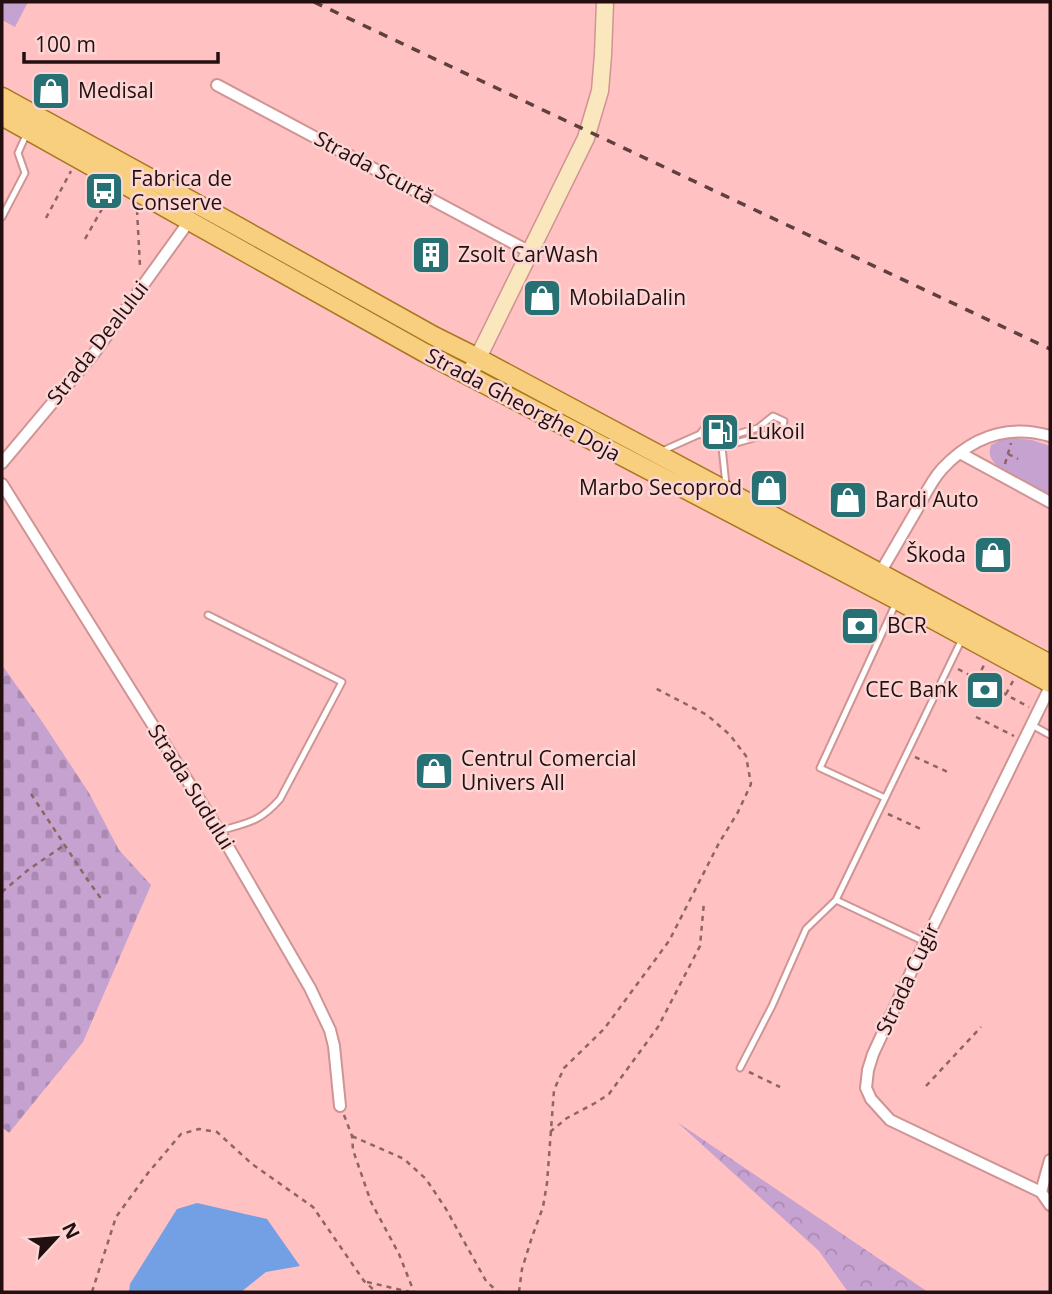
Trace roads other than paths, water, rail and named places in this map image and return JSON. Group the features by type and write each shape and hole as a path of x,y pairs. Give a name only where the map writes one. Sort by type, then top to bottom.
{"main road":[{"path":"469,376 588,131 600,91 605,2"},
{"name":"Strada Gheorghe Doja","path":"2,97 434,336 1050,664"},
{"name":"Strada Gheorghe Doja","path":"2,116 469,376 897,600 1050,685"}],"street":[{"name":"Strada Scurtă","path":"217,85 530,252"},
{"name":"Strada Dealului","path":"2,463 94,352 190,220"},
{"path":"880,573 929,488 942,470 960,453 997,433 1016,430 1050,436"},
{"path":"960,453 1050,502"},
{"name":"Strada Sudului","path":"2,484 219,831 321,1009 334,1046 340,1106"},
{"name":"Strada Cugir","path":"1041,1192 890,1121 871,1099 866,1088 873,1054 1050,685"},
{"path":"1050,1160 1041,1192 1050,1205"}],"lane":[{"path":"2,217 25,173 18,153 29,131"},
{"path":"699,434 722,447 782,430 784,421 773,416 758,428 723,438"},
{"path":"656,453 699,434 712,418 726,426 722,447 727,492"},
{"path":"885,798 820,768 897,600"},
{"path":"208,615 342,682 280,799 271,810 256,820 219,831"},
{"path":"740,1068 772,1006 806,929 836,900 963,636"},
{"path":"1032,725 1050,735"},
{"path":"836,900 925,942"}],"water":[{"path":"197,1203 267,1219 300,1266 266,1272 241,1292 129,1292 130,1284 177,1209"}],"railway":[{"path":"314,2 1050,349"}],"place":[{"name":"Medisal","path":"51,91"},
{"name":"Fabrica de Conserve","path":"104,191"},
{"name":"Zsolt CarWash","path":"431,255"},
{"name":"MobilaDalin","path":"542,298"},
{"name":"Lukoil","path":"720,432"},
{"name":"Marbo Secoprod","path":"769,488"},
{"name":"Bardi Auto","path":"848,500"},
{"name":"Škoda","path":"993,555"},
{"name":"BCR","path":"860,626"},
{"name":"CEC Bank","path":"985,690"},
{"name":"Centrul Comercial Univers All","path":"434,771"}]}
